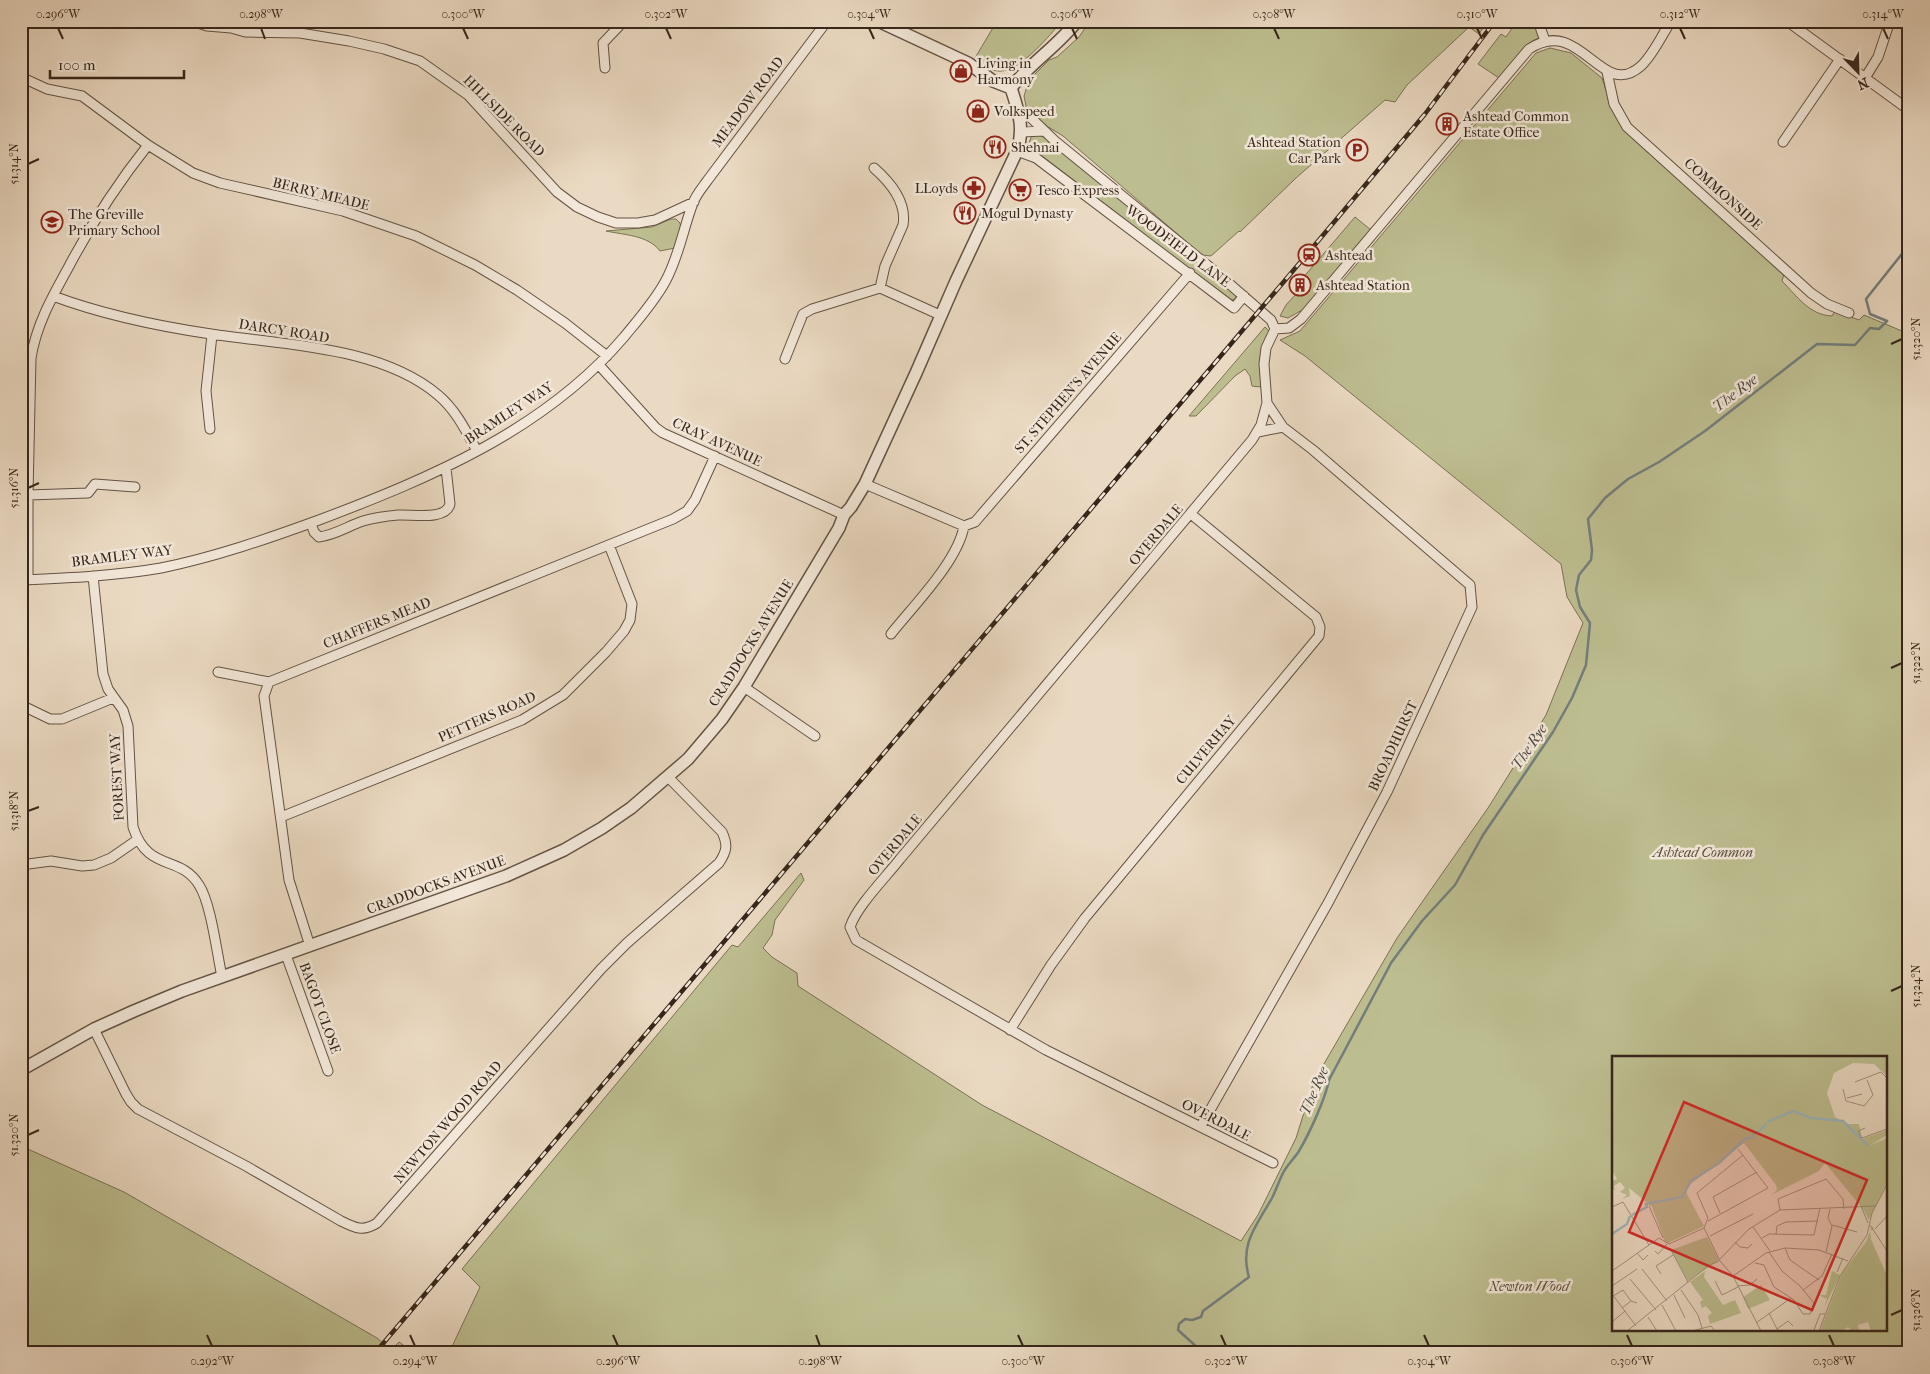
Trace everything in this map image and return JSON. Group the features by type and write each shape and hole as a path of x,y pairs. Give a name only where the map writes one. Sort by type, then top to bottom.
{"street":[{"name":"HILLSIDE ROAD","path":"192,21 207,26 232,25 244,32 300,33 350,40 420,61 468,95 557,192 577,207 598,217 616,223 638,223 655,220 694,202"},
{"path":"605,68 603,43 624,21"},
{"name":"MEADOW ROAD","path":"694,202 706,181 827,21"},
{"path":"878,21 968,63 993,81 1011,88"},
{"path":"1011,88 1021,74 1067,34 1077,21"},
{"path":"1538,21 1545,41"},
{"path":"1275,328 1289,328 1302,319 1523,55 1535,45 1545,41 1563,42 1578,48 1607,72 1621,75 1640,67 1671,21"},
{"path":"1786,21 1909,110"},
{"path":"1865,78 1878,57 1890,21"},
{"path":"1783,142 1840,59"},
{"name":"COMMONSIDE","path":"1607,72 1614,104 1627,127 1811,293 1827,304 1849,313"},
{"name":"BERRY MEADE","path":"21,77 47,88 82,96 148,144 193,173 220,183 344,211 416,236 474,265 517,290 607,356"},
{"path":"1011,88 1018,110"},
{"name":"WOODFIELD LANE","path":"1018,110 1026,114 1044,131 1244,296 1271,320 1275,328"},
{"name":"CRADDOCKS AVENUE","path":"21,1070 94,1030 134,1011 222,977 506,876 539,862 602,828 631,808 699,748 744,687 839,528 844,515 865,484 916,373 940,315 1017,151 1022,132 1018,110"},
{"path":"1022,132 1044,131"},
{"path":"25,580 31,358 37,329 89,230 148,144"},
{"name":"WOODFIELD LANE","path":"1017,151 1036,158 1234,308 1244,296"},
{"path":"874,168 889,181 898,197 904,219 904,225 885,266 880,288"},
{"name":"BRAMLEY WAY","path":"25,580 93,576 160,568 271,538 381,497 446,468 478,451 542,411 599,365 607,356 645,310 664,283 685,232 694,202"},
{"name":"ST. STEPHEN'S AVENUE","path":"964,526 975,522 1190,273"},
{"path":"785,359 802,314 812,309 880,288 940,315"},
{"name":"DARCY ROAD","path":"53,296 117,316 212,334 310,346 370,361 424,385 448,404 478,451"},
{"name":"BROADHURST","path":"1201,1126 1328,903 1382,800 1472,607 1470,585 1314,450 1283,427 1267,403 1264,364 1266,348 1275,328"},
{"path":"210,429 206,391 212,334"},
{"name":"CRAY AVENUE","path":"599,365 656,428 844,515"},
{"name":"OVERDALE","path":"1267,403 1258,432 900,859 852,919 850,927 856,940 1010,1030 1099,1077 1273,1163"},
{"path":"1258,432 1283,427"},
{"name":"CHAFFERS MEAD","path":"269,682 674,520 687,511 695,500 715,456"},
{"path":"311,523 314,532 319,537 328,536 365,520 396,515 437,515 445,513 449,510 450,504 446,468"},
{"path":"28,495 88,493 95,484 135,488"},
{"path":"865,484 964,526 962,539 951,560 891,634"},
{"name":"CULVERHAY","path":"1010,1030 1051,965 1085,918 1318,636 1320,627 1316,617 1191,514"},
{"name":"PETTERS ROAD","path":"281,817 522,720 563,695 606,652 624,631 630,620 632,604 609,545"},
{"name":"FOREST WAY","path":"93,576 103,674 113,698 123,710 128,726 133,827 138,840"},
{"path":"218,672 269,682 264,696 289,880 310,946"},
{"path":"744,687 815,736"},
{"path":"21,704 50,719 62,719 113,698"},
{"name":"NEWTON WOOD ROAD","path":"94,1030 126,1094 138,1109 246,1166 341,1221 357,1229 368,1229 377,1223 601,969 627,943 719,863 726,853 727,842 722,832 668,777"},
{"path":"21,865 51,861 82,866 94,865 111,858 138,840 149,854 188,871 200,885 207,905 222,977"},
{"name":"BAGOT CLOSE","path":"286,955 328,1072"}],"green space":[{"path":"997,21 1062,21 1027,58 1010,69 999,71 976,63 975,58"},
{"path":"1090,21 1487,22 1479,34 1469,27 1407,85 1395,102 1385,100 1211,256 1202,255 1063,136 1037,120 1027,111 1024,96 1029,80 1049,60 1057,57 1079,37"},
{"path":"1517,21 1535,21 1540,35 1536,43 1499,78 1478,64 1501,34 1506,37"},
{"name":"Ashtead Common","path":"1550,48 1571,53 1602,78 1613,111 1631,137 1784,274 1782,281 1810,308 1824,315 1832,316 1835,311 1859,320 1864,315 1909,334 1909,1353 449,1353 480,1287 462,1269 732,945 738,947 801,873 804,880 775,920 772,935 763,948 772,957 797,973 798,986 982,1105 1241,1241 1258,1215 1296,1138 1314,1081 1397,938 1488,808 1546,715 1583,623 1567,597 1561,564 1305,356 1280,340 1300,331 1536,53"},
{"path":"1032,135 1040,135 1051,142 1235,293 1236,297 1230,300 1033,149 1029,143"},
{"path":"1355,217 1371,230 1304,309 1288,318 1280,316 1286,305 1306,283 1302,279"},
{"path":"671,219 676,219 680,223 681,229 675,248 660,251 642,239 606,231 652,227"},
{"path":"1265,327 1270,332 1262,351 1260,365 1261,387 1252,386 1250,376 1245,369 1235,376 1196,416 1189,416"},
{"path":"21,1146 124,1192 377,1338 391,1350 399,1342 414,1353 21,1353"}],"water":[{"path":"1032,21 1056,21 1041,28"}],"waterway":[{"name":"The Rye","path":"1198,1353 1198,1348 1178,1330 1179,1324 1185,1319 1192,1320 1201,1317 1203,1311 1249,1277 1246,1255 1255,1226 1272,1198 1285,1170 1307,1136 1329,1080 1391,963 1422,921 1455,885 1483,835 1553,732 1572,698 1586,665 1590,623 1580,607 1576,590 1579,575 1591,560 1592,550 1588,519 1605,498 1628,479 1659,462 1705,431 1817,344 1855,345 1870,328 1879,329 1887,321 1870,314 1866,299 1909,245"}],"railway":[{"path":"375,1353 1425,114 1495,21"}],"place":[{"name":"Living in Harmony","path":"961,71"},
{"name":"Volkspeed","path":"978,111"},
{"name":"Ashtead Common Estate Office","path":"1447,124"},
{"name":"Shehnai","path":"995,147"},
{"name":"Ashtead Station Car Park","path":"1357,150"},
{"name":"LLoyds","path":"974,188"},
{"name":"Tesco Express","path":"1020,190"},
{"name":"Mogul Dynasty","path":"965,213"},
{"name":"The Greville Primary School","path":"52,222"},
{"name":"Ashtead","path":"1309,255"},
{"name":"Ashtead Station","path":"1300,285"}],"park label":[{"name":"Newton Wood","path":"1529,1286"}]}
